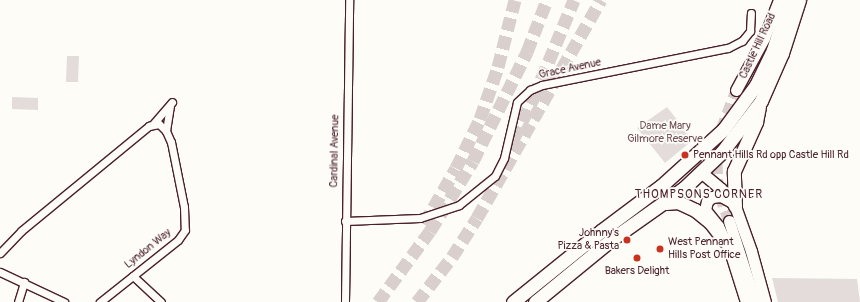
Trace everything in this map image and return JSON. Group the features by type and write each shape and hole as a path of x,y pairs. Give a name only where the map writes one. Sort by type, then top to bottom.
{"highway":[{"path":"513,302 601,231 661,186 716,137 738,112 768,62 789,0"},
{"path":"735,206 734,171 756,122 761,101 782,53 799,0"},
{"path":"535,302 612,239 666,203 702,173 738,134 761,101"},
{"path":"661,186 690,171 702,173"},
{"path":"666,203 678,202 695,210 710,222 724,240"}],"main road":[{"name":"Castle Hill Road","path":"736,90 764,38 779,0"},
{"path":"702,173 721,189 735,206 751,251 765,302"},
{"path":"735,206 721,196 712,197 706,203 706,212 716,224 735,264 746,302"},
{"path":"729,221 754,302"}],"street":[{"name":"Cardinal Avenue","path":"345,302 349,0"},
{"name":"Grace Avenue","path":"345,221 420,218 459,205 495,176 504,158 517,102 530,90 728,48 742,41 750,31 751,13"},
{"name":"Lyndon Way","path":"0,253 21,231 153,124 171,104 166,131 171,142 184,207 185,230 178,240 100,302"},
{"path":"153,124 159,124 166,131"},
{"path":"0,272 64,302"},
{"path":"133,276 161,302"},
{"path":"18,302 24,282"}],"green space":[{"path":"67,56 79,56 78,82 66,82"},
{"path":"12,97 38,98 38,110 12,109"},
{"name":"Dame Mary Gilmore Reserve","path":"667,107 693,140 665,163 637,128"},
{"path":"772,278 857,279 860,302 778,302"}],"tunnel":[{"path":"424,224 456,168 480,119 498,67 515,0"},
{"path":"378,302 430,231 473,161 527,52 547,0"},
{"path":"514,138 534,97 574,0"},
{"path":"417,302 452,257 477,218 601,0"},
{"path":"729,221 718,190 717,162 721,129 736,90"}],"place":[{"name":"Pennant Hills Rd opp Castle Hill Rd","path":"685,155"},
{"name":"Johnny's Pizza & Pasta","path":"627,240"},
{"name":"West Pennant Hills Post Office","path":"660,249"},
{"name":"Bakers Delight","path":"637,258"}],"district":[{"name":"THOMPSONS CORNER","path":"699,195"}]}
